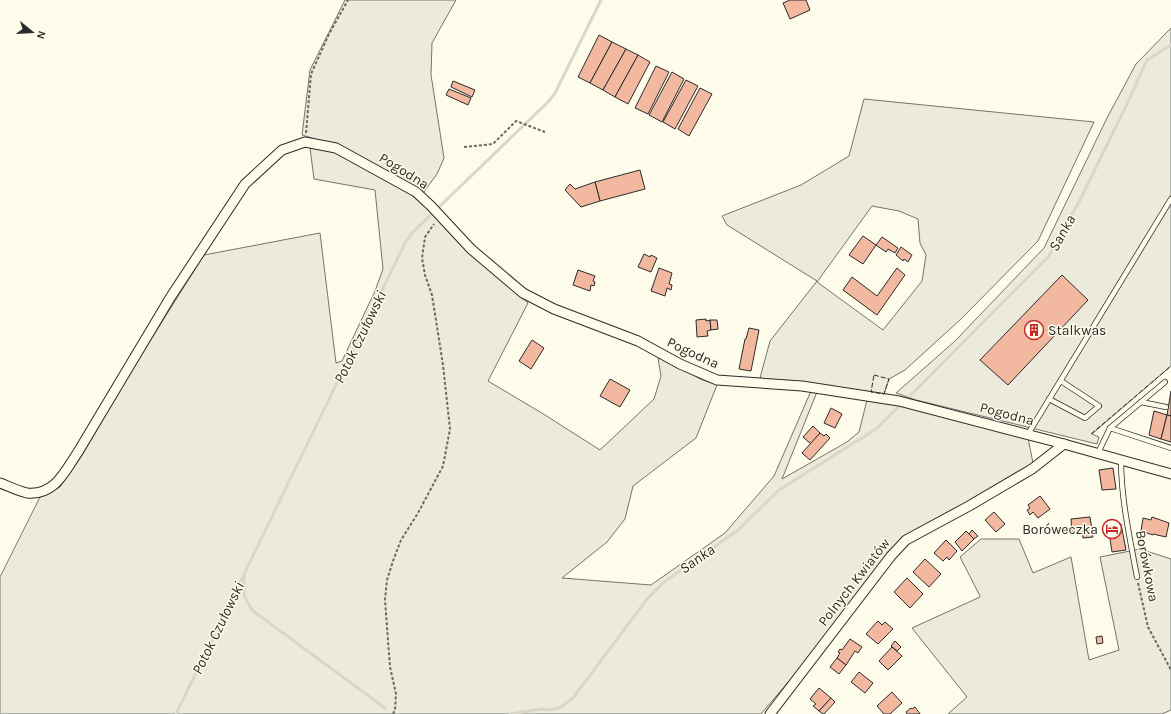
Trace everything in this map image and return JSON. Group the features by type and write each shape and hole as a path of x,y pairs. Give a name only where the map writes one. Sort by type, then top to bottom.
{"street":[{"name":"Pogodna","path":"305,142 336,148 416,192 471,249 523,293 554,309 638,341 680,364 717,380 802,386 899,400 1171,474"},
{"path":"0,483 26,492 40,492 52,487 62,477 170,298 245,184 282,150 305,142"},
{"name":"Polnych Kwiatów","path":"770,714 906,540 969,506 1032,469 1064,444"}],"lane":[{"path":"1028,434 1171,199"},
{"path":"1049,399 1085,418 1099,406 1060,381"},
{"path":"1098,453 1110,428 1165,382"},
{"path":"1141,402 1166,407"},
{"path":"1110,428 1171,448"},
{"name":"Borówkowa","path":"1121,460 1121,476 1125,510 1137,578"}],"path":[{"path":"305,142 311,74 329,34 348,0"},
{"path":"464,147 493,144 516,121 545,132"},
{"path":"393,714 395,710 396,694 390,667 385,600 387,580 401,540 418,513 443,466 450,429 443,365 432,295 425,275 422,258 425,237 440,216"},
{"name":"Borówkowa","path":"1137,578 1148,627 1171,670"}],"shaded area":[{"path":"345,0 456,0 432,43 431,75 444,158 437,174 423,193 344,148 302,135 310,70"},
{"path":"1171,28 1171,366 1092,434 1099,437 1097,444 916,400 896,393 955,341 1044,248 1107,118 1136,64"},
{"path":"864,99 1094,122 1038,241 961,319 905,370 889,379 884,394 760,378 770,341 817,281 727,225 722,216 801,185 849,156","holes":["872,206 899,211 918,219 920,243 926,255 922,281 883,330 817,282"]},
{"path":"310,148 335,151 409,193 528,303 488,381 600,450 654,399 661,376 658,358 670,362 700,379 717,385 696,438 633,486 625,519 607,542 562,578 651,585 725,533 774,476 811,391 817,392 782,479 847,442 859,432 867,400 895,403 1028,438 1033,463 925,527 903,536 795,674 761,714 0,714 0,577 40,497 60,487 81,457 138,360 204,255 320,233 336,363 342,361 375,291 383,269 375,190 314,179"},
{"path":"981,539 1019,539 1033,573 1071,557 1089,660 1119,650 1100,557 1140,549 1171,559 1171,710 1162,714 948,714 967,697 912,628 980,597 960,557"}],"building":[{"path":"790,0 806,0 810,10 790,19 783,3"},
{"path":"599,35 612,42 590,83 578,77"},
{"path":"612,42 626,49 603,90 590,83"},
{"path":"626,49 638,55 615,97 603,90"},
{"path":"638,55 650,62 628,104 615,97"},
{"path":"656,66 669,72 648,114 635,108"},
{"path":"672,72 684,79 662,122 649,115"},
{"path":"686,80 698,86 675,129 663,122"},
{"path":"453,81 475,90 472,97 451,87"},
{"path":"700,88 712,94 689,136 678,129"},
{"path":"449,89 471,98 468,105 446,95"},
{"path":"640,170 645,189 600,201 595,182"},
{"path":"595,182 600,201 581,207 565,190 570,184 575,189"},
{"path":"863,236 876,245 863,264 849,255"},
{"path":"882,237 898,248 895,253 888,249 886,252 876,245"},
{"path":"901,247 912,255 908,262 904,259 903,261 896,255"},
{"path":"644,254 657,258 651,272 638,267"},
{"path":"659,268 672,273 669,284 672,285 671,290 667,288 665,296 651,291"},
{"path":"897,268 905,275 877,315 843,290 852,277 877,296"},
{"path":"578,270 595,276 593,281 595,282 594,286 591,285 590,291 573,285"},
{"name":"Stalkwas","path":"1062,275 1088,300 1008,385 980,360"},
{"path":"706,319 706,321 710,320 711,330 707,331 708,336 697,337 696,320"},
{"path":"710,320 717,320 718,329 711,330"},
{"path":"749,328 759,330 751,371 739,369 745,339"},
{"path":"532,340 544,348 531,369 519,361"},
{"path":"610,379 630,390 620,407 600,396"},
{"path":"1171,391 1171,416 1167,415"},
{"path":"831,408 842,414 835,428 824,423"},
{"path":"1154,411 1167,415 1161,439 1149,435"},
{"path":"1167,415 1171,416 1171,442 1161,439"},
{"path":"813,426 820,433 811,444 803,437"},
{"path":"820,433 824,436 826,434 830,438 810,460 802,453"},
{"path":"1113,468 1116,489 1102,490 1099,470"},
{"path":"1040,496 1050,509 1038,518 1033,512 1030,515 1027,510 1030,508 1028,505"},
{"path":"994,512 1005,524 996,532 985,520"},
{"path":"1090,517 1093,537 1083,538 1082,532 1072,533 1071,519"},
{"path":"1152,517 1169,523 1166,537 1141,531 1143,518 1151,520"},
{"path":"1121,524 1126,550 1112,552 1108,526"},
{"path":"972,530 978,536 974,539 969,534"},
{"path":"966,531 974,539 962,551 955,542"},
{"path":"946,540 957,551 949,560 947,557 943,561 934,553"},
{"path":"925,559 941,574 929,587 913,572"},
{"path":"907,578 923,594 910,608 894,592"},
{"path":"878,621 882,625 885,622 893,629 878,644 866,634"},
{"path":"1102,636 1103,643 1097,644 1096,637"},
{"path":"850,639 862,647 858,653 855,651 846,665 837,658 840,653 838,652 840,649 842,650"},
{"path":"895,641 901,647 897,651 891,646"},
{"path":"892,647 902,656 888,670 879,661"},
{"path":"837,658 846,665 839,674 830,667"},
{"path":"859,672 873,683 865,693 851,682"},
{"path":"819,688 831,698 819,711 813,706 816,704 810,699"},
{"path":"892,692 902,703 890,714 884,714 877,706"},
{"path":"831,698 835,702 823,714 819,711"},
{"path":"915,707 920,714 907,714 906,712"}],"waterway":[{"name":"Potok Czułowski","path":"176,714 406,241 412,233 548,102 555,93 601,0"},
{"name":"Sanka","path":"911,395 1049,256 1080,200 1147,60 1171,45"},
{"name":"Sanka","path":"510,714 542,709 550,710 561,707 573,698 647,599 664,582 738,530 779,490 876,429 899,406"},
{"path":"245,576 244,595 253,611 385,708"}],"fence":[{"path":"1091,434 1171,366"},
{"path":"874,375 889,379 884,394 871,392 874,375"}],"place":[{"name":"Stalkwas","path":"1034,330"},
{"name":"Boróweczka","path":"1112,529"}]}
